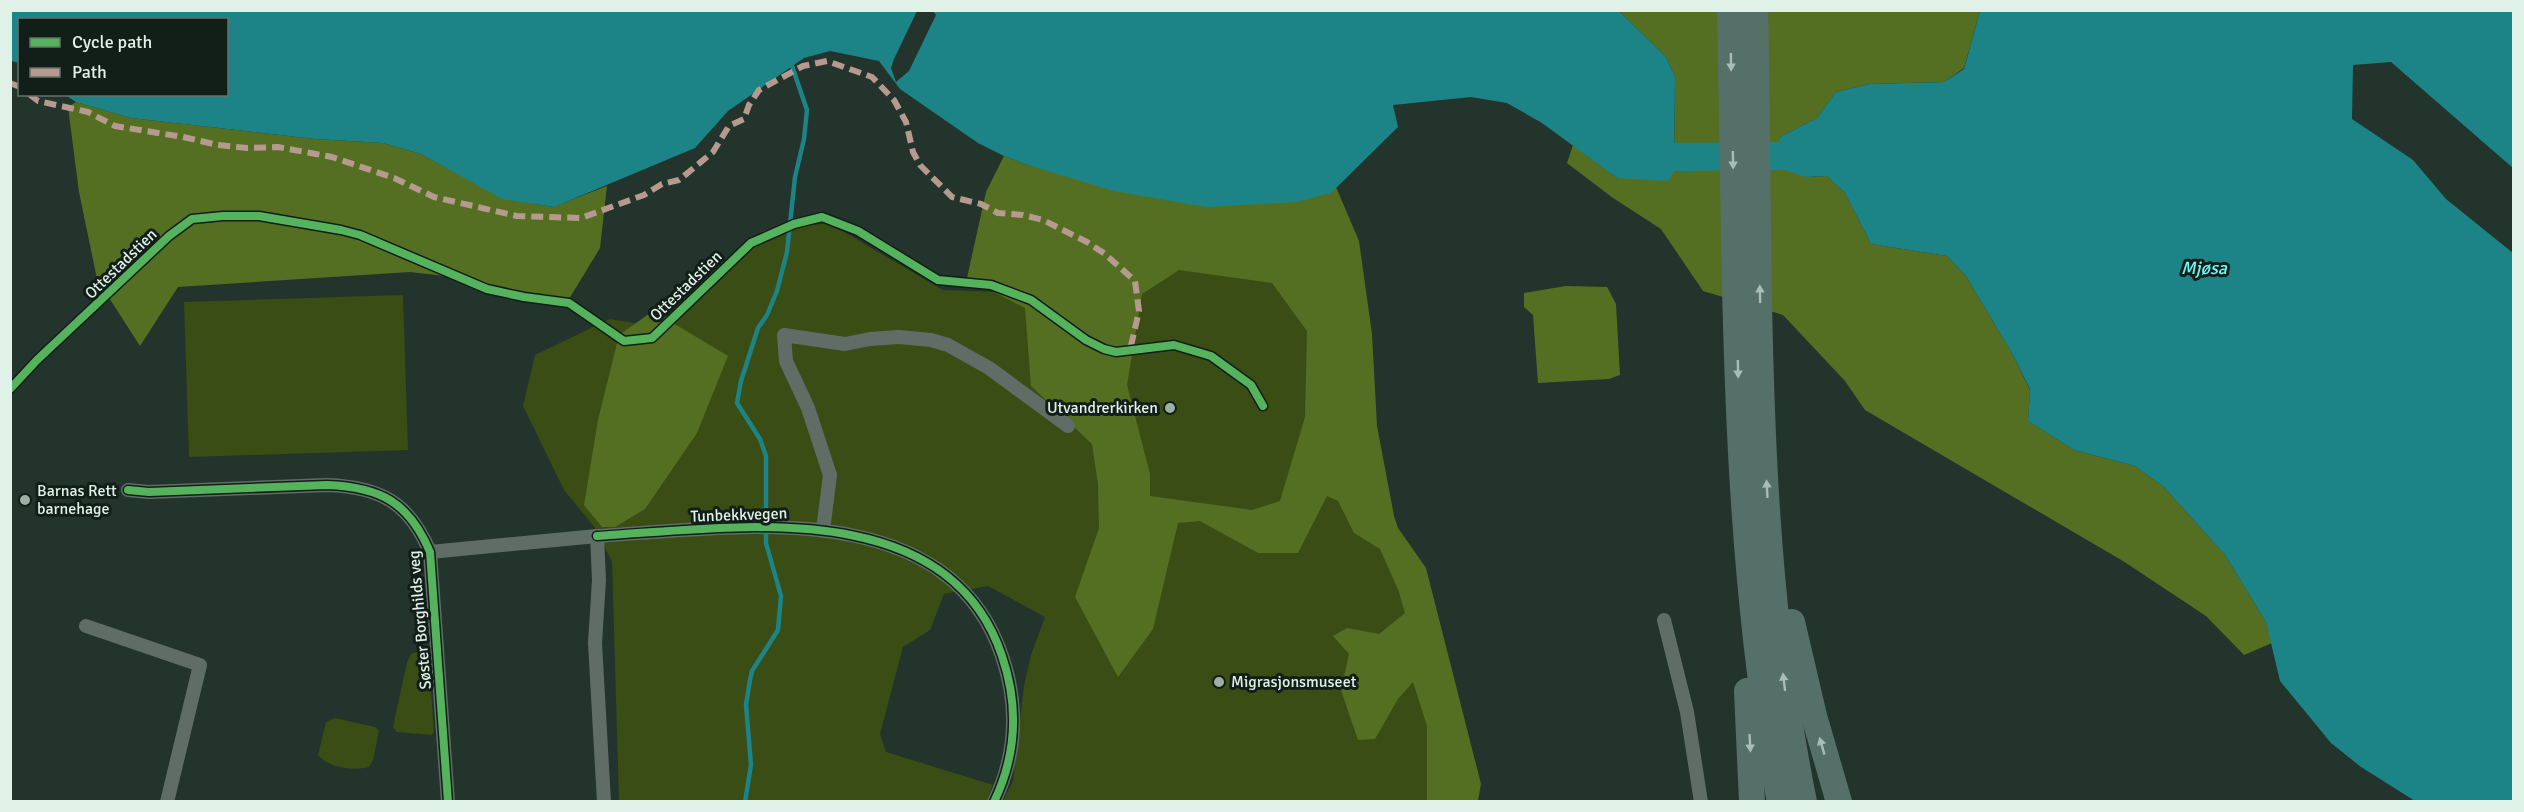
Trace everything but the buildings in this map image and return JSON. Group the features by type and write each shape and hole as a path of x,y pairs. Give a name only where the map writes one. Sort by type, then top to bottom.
{"highway":[{"path":"1730,10 1732,114 1746,204 1762,384 1770,548 1784,682 1804,801"},
{"path":"1755,10 1757,114 1746,204 1740,424 1748,559 1762,691 1780,801"},
{"path":"1770,548 1839,801"},
{"path":"1748,559 1746,678 1752,801"}],"street":[{"path":"823,530 830,475 808,408 786,362 784,335 845,344 899,337 931,340 948,345 989,368 1068,426"},
{"name":"Søster Borghilds veg","path":"128,490 149,492 327,485 355,486 372,490 405,512 421,530 430,552 448,801"},
{"name":"Tunbekkvegen","path":"430,552 597,536 789,526 851,535 927,562 957,583 972,598 993,630 1008,676 1014,715 1014,738 1006,772 994,801"},
{"path":"597,536 599,580 595,643 604,801"},
{"path":"1664,620 1687,712 1701,801"},
{"path":"86,626 200,665 167,801"}],"green space":[{"path":"1619,11 1980,11 1964,68 1944,82 1870,84 1836,92 1817,118 1780,137 1806,177 1827,176 1845,193 1871,244 1947,256 1966,276 2013,355 2030,390 2028,421 2074,450 2135,466 2164,487 2225,555 2266,622 2272,643 2244,655 2206,616 2123,561 1865,410 1845,381 1783,315 1703,291 1661,229 1613,198 1567,163 1573,145 1617,178 1674,171 1675,77 1666,57"},
{"path":"76,102 131,118 315,139 383,143 421,154 502,198 553,207 607,186 600,248 566,304 445,276 410,272 178,287 140,346 97,279 79,192 68,107"},
{"path":"1004,156 1028,165 1331,193 1336,187 1359,241 1372,334 1377,426 1394,516 1398,528 1426,568 1481,784 1478,801 1427,801 1427,726 1413,682 1398,699 1375,739 1358,740 1341,690 1349,654 1333,636 1347,628 1379,634 1405,613 1399,592 1380,549 1354,533 1338,501 1327,496 1298,553 1258,553 1200,521 1178,523 1153,629 1118,677 1075,597 1099,528 1098,484 1092,444 1031,386 1025,308 967,278 986,192","holes":["1179,270 1272,283 1307,331 1305,417 1280,501 1252,510 1150,496 1150,474 1127,385 1142,294"]},
{"path":"829,223 943,290 1000,292 1128,264 1348,255 1381,514 1476,801 1003,801 1013,781 1024,686 1031,655 1045,617 988,586 944,594 930,630 903,647 880,734 886,752 993,785 987,801 619,801 612,562 596,529 564,490 523,406 535,355 610,319 652,326 762,231"},
{"path":"1566,286 1607,287 1616,304 1620,375 1609,379 1538,383 1533,315 1524,307 1524,293"},
{"path":"403,295 408,450 189,457 184,302"},
{"path":"653,311 728,356 697,433 645,509 615,527 602,527 584,505 598,420 619,335"},
{"path":"417,652 425,655 429,662 434,732 432,735 397,732 393,727 407,662 411,654"},
{"path":"335,718 375,727 379,731 373,760 369,767 356,769 335,766 318,755 326,722"}],"water":[{"path":"11,10 1619,11 1666,57 1675,77 1674,171 1668,181 1617,178 1542,123 1507,103 1471,97 1393,105 1398,127 1331,193 1296,202 1206,207 1114,191 1004,156 978,143 900,89 879,61 830,51 804,58 728,111 695,148 554,207 502,199 421,154 383,143 315,139 131,118 76,102 67,96 228,96 228,18 18,18 18,63 11,61"},
{"name":"Mjøsa","path":"1980,11 2513,11 2513,168 2391,62 2353,65 2352,119 2413,160 2446,199 2513,253 2513,801 2415,801 2361,767 2331,743 2280,681 2266,622 2225,555 2164,487 2135,466 2074,450 2028,421 2030,389 2013,355 1966,276 1947,256 1871,244 1845,193 1827,176 1806,177 1781,169 1780,137 1817,118 1836,92 1870,84 1944,82 1964,69"}],"pier":[{"path":"917,11 933,11 936,15 909,71 896,82 891,68"}],"waterway":[{"path":"745,802 751,765 746,705 750,680 752,671 778,630 781,596 766,543 766,456 760,439 737,403 741,381 758,328 767,315 777,291 787,252 795,177 804,139 807,110 792,66"},
{"path":"1674,157 1781,156"}],"marked path":[{"path":"32,96 38,101 88,112 115,126 218,145 247,148 278,147 332,157 394,178 434,197 517,216 581,218 644,195 662,184 679,180 713,152 729,126 744,119 749,105 759,90 803,66 827,61 872,77 894,100 906,122 913,152 920,165 952,197 981,204 998,213 1023,215 1043,220 1087,242 1105,254 1135,281 1139,311 1130,350"},
{"path":"10,83 18,86"}],"cycle path":[{"name":"Ottestadstien","path":"10,389 37,360 169,236 192,219 259,216 360,235 487,289 569,303 624,341 652,338 751,243 794,224 822,217 858,231 938,280 991,285 1031,300 1086,340 1104,349 1116,352 1174,345 1211,356 1251,385 1263,406"},
{"path":"128,490 149,492 346,486 377,494 402,509 422,535 430,552 448,802"},
{"path":"597,536 709,528 770,527 829,532 885,544 934,567 974,603 1002,656 1007,675 1011,693 1013,730 1007,766 994,802"}],"place":[{"name":"Utvandrerkirken","path":"1170,408"},
{"name":"Barnas Rett barnehage","path":"25,500"},
{"name":"Migrasjonsmuseet","path":"1219,682"}]}
